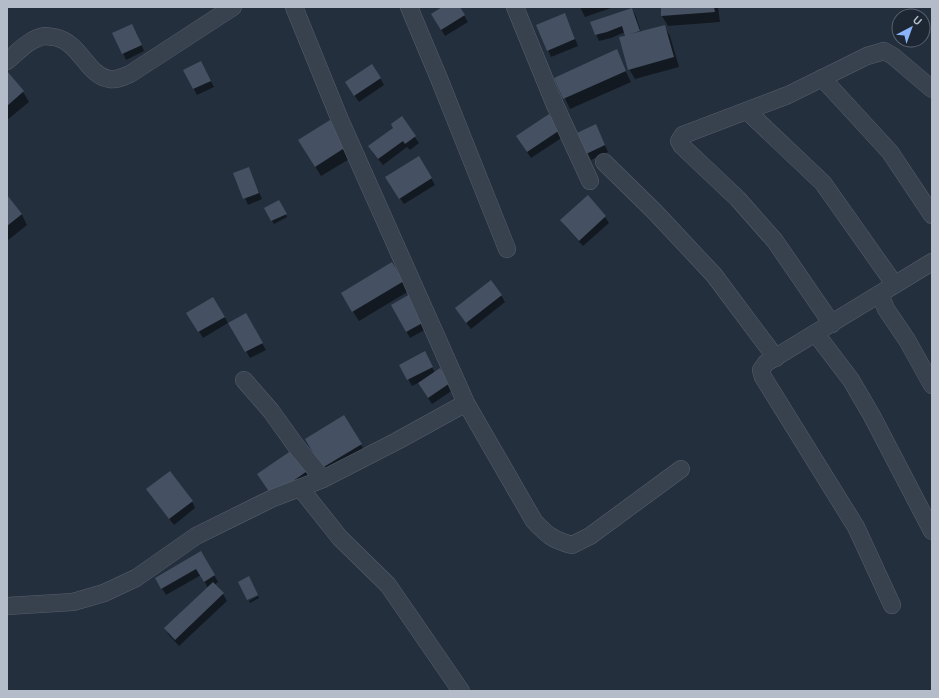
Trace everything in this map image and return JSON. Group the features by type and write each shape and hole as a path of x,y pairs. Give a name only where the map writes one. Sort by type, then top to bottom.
{"street":[{"path":"7,61 30,42 45,36 66,41 75,48 94,71 109,79 117,79 136,70 233,7"},
{"path":"294,7 340,120 466,403 534,521 546,534 558,542 572,545 590,536 681,469"},
{"path":"409,7 507,249"},
{"path":"515,7 555,105 590,181"},
{"path":"832,324 775,240 738,199 682,146 679,141 683,135 788,95 867,56 884,51 893,56 932,89"},
{"path":"822,78 890,152 932,215"},
{"path":"747,111 823,183 895,285"},
{"path":"604,162 655,212 714,275 776,358"},
{"path":"892,605 856,527 763,377 761,370 766,363 816,334 932,262"},
{"path":"880,294 886,309 907,340 932,385"},
{"path":"816,334 851,380 869,410 932,531"},
{"path":"244,380 271,411 322,479"},
{"path":"7,606 73,602 104,593 136,578 196,536 273,498 322,479 397,441 466,403"},
{"path":"301,488 340,538 388,585 461,691"}],"building":[{"path":"442,7 460,7 465,15 441,30 431,14"},
{"path":"661,7 714,7 715,12 661,16"},
{"path":"632,8 640,31 630,34 665,25 674,57 628,70 619,37 625,36 622,26 595,35 590,22"},
{"path":"565,13 575,39 547,51 536,25"},
{"path":"132,24 142,45 122,54 112,33"},
{"path":"617,49 626,71 563,99 554,78"},
{"path":"201,61 211,81 193,89 183,70"},
{"path":"372,64 381,78 354,96 345,82"},
{"path":"7,71 24,91 7,106"},
{"path":"549,114 560,130 527,152 516,136"},
{"path":"402,116 416,136 405,144 403,141 378,159 368,146 393,128 391,124"},
{"path":"330,120 346,147 315,167 298,140"},
{"path":"596,124 605,145 586,154 577,133"},
{"path":"419,156 432,178 399,199 385,177"},
{"path":"249,167 259,193 243,199 233,173"},
{"path":"7,195 22,214 7,226"},
{"path":"588,195 606,216 579,241 560,220"},
{"path":"279,200 287,214 271,221 264,208"},
{"path":"392,262 404,281 352,312 341,293"},
{"path":"491,280 502,295 466,323 455,308"},
{"path":"410,294 426,321 406,332 391,305"},
{"path":"213,297 225,317 198,332 186,313"},
{"path":"246,313 263,343 245,352 228,323"},
{"path":"425,351 433,367 407,380 399,365"},
{"path":"440,368 450,383 428,398 418,383"},
{"path":"344,415 362,444 322,468 305,439"},
{"path":"295,448 310,469 272,496 257,474"},
{"path":"170,471 193,501 169,519 146,489"},
{"path":"201,551 215,575 204,582 196,569 161,589 155,578"},
{"path":"249,576 258,595 247,600 238,582"},
{"path":"213,582 224,593 175,640 164,628"}]}
